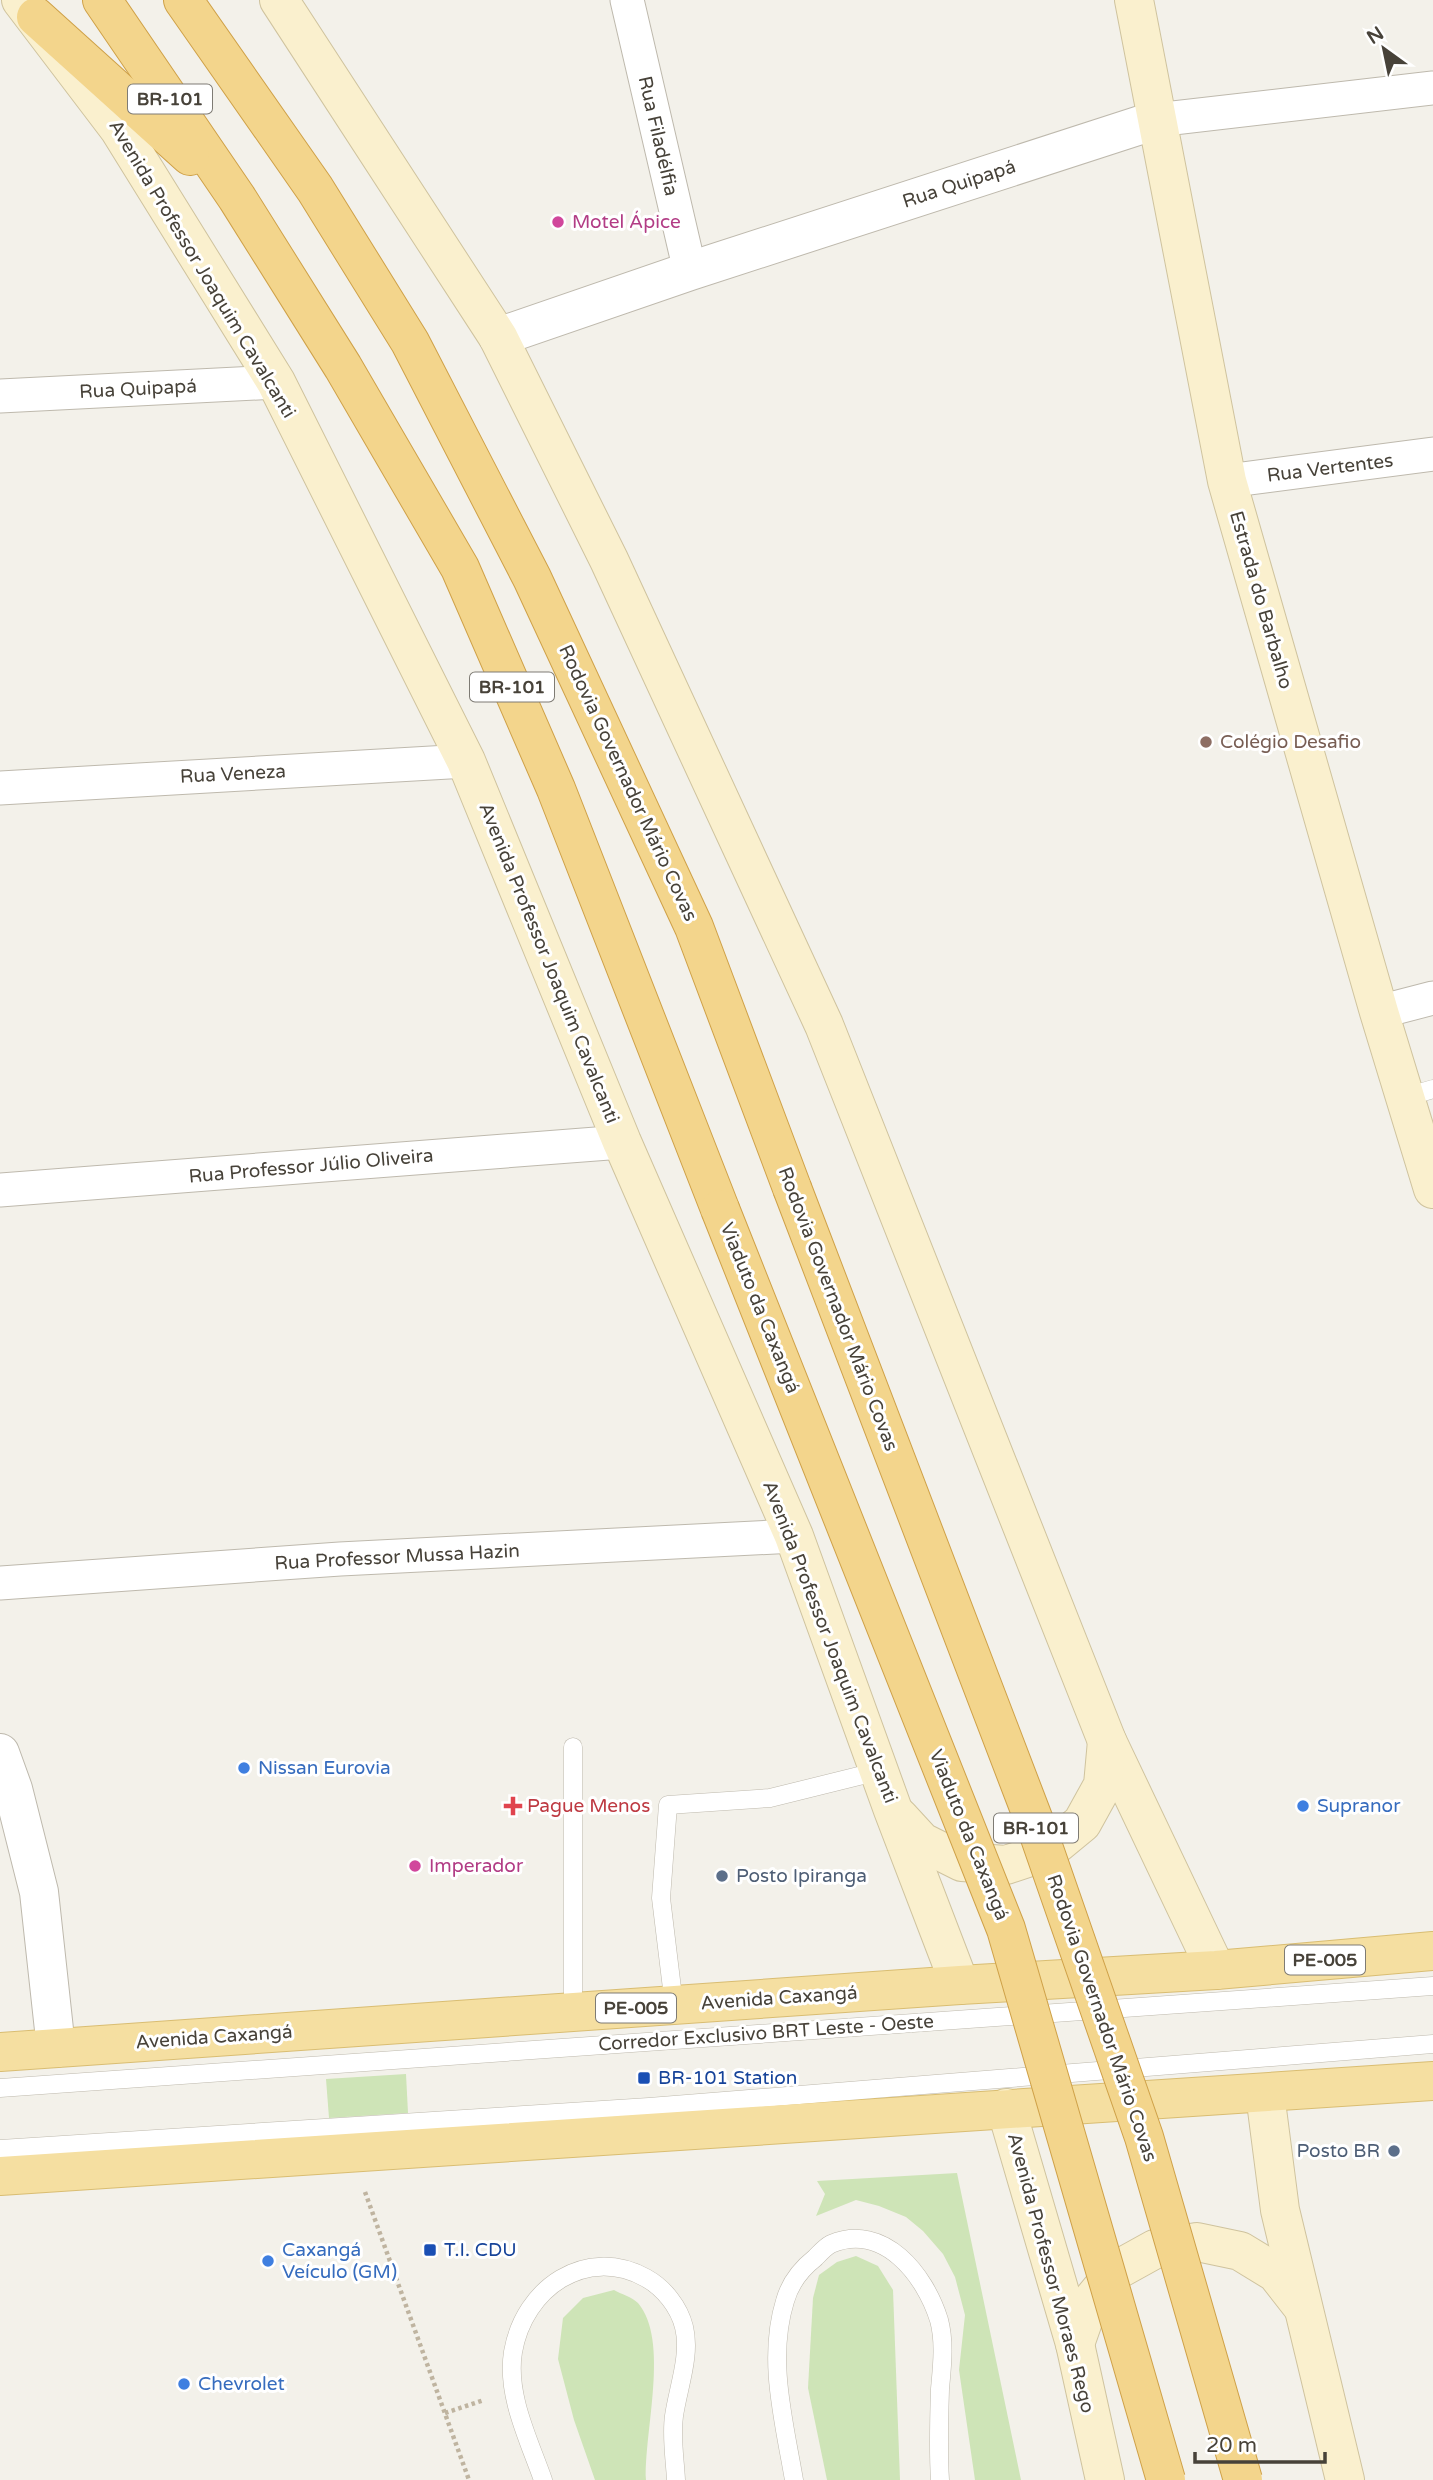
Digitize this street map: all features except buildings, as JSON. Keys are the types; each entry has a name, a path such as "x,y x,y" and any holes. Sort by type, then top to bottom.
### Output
{"highway":[{"name":"BR-101","path":"102,0 237,198"},
{"name":"BR-101","path":"183,0 315,189"},
{"path":"214,0 315,189"},
{"path":"29,8 237,198"},
{"name":"Rodovia Governador Mário Covas","path":"315,189 410,342 532,578 694,927 1036,1826 1144,2137 1243,2480"},
{"name":"Viaduto da Caxangá","path":"237,198 343,367 460,568 556,789 1006,1929 1166,2480"}],"main road":[{"path":"279,0 498,337 609,560 824,1026 1107,1741 1216,1970"},
{"name":"Estrada do Barbalho","path":"1134,0 1227,481 1379,1012 1419,1093 1433,1189"},
{"name":"Avenida Professor Joaquim Cavalcanti","path":"29,8 119,129 276,382 466,761 622,1142 794,1536 893,1810 960,1984"},
{"path":"893,1810 922,1842 962,1862 1006,1865 1048,1851 1082,1823 1103,1785 1107,1741"},
{"name":"Avenida Caxangá","path":"0,2052 960,1984 1216,1970 1433,1951"},
{"path":"0,2176 1433,2081"},
{"path":"1265,2094 1280,2210 1345,2480"},
{"name":"Avenida Professor Moraes Rego","path":"1006,2108 1075,2344 1105,2480"},
{"path":"1075,2344 1089,2304 1117,2270 1155,2249 1197,2242 1240,2251 1249,2256 1276,2273 1302,2307"}],"street":[{"name":"Rua Filadélfia","path":"627,0 690,271"},
{"name":"Rua Quipapá","path":"498,337 690,271 1156,120 1433,88"},
{"name":"Rua Quipapá","path":"0,396 276,382"},
{"name":"Rua Vertentes","path":"1227,481 1433,454"},
{"name":"Rua Veneza","path":"0,788 466,761"},
{"path":"1379,1012 1433,998"},
{"name":"Rua Professor Júlio Oliveira","path":"0,1191 622,1142"},
{"name":"Rua Professor Mussa Hazin","path":"0,1583 340,1559 794,1536"},
{"path":"0,1753 13,1789 39,1892 56,2048"}],"lane":[{"path":"573,1747 573,2012"},
{"path":"674,2005 662,1898 668,1805 770,1798 879,1771"},
{"name":"Corredor Exclusivo BRT Leste - Oeste","path":"0,2088 1433,1986"},
{"path":"0,2149 433,2122 1433,2044"},
{"path":"56,2048 99,2081"},
{"path":"794,2480 778,2387 777,2340 785,2299 799,2270 830,2244 859,2239 885,2245 909,2264 939,2320 943,2346 938,2448 940,2480"},
{"path":"542,2480 512,2389 512,2354 519,2328 529,2308 549,2286 573,2272 604,2265 630,2270 656,2284 674,2303 684,2327 686,2349 673,2420 676,2480"}],"path":[{"path":"365,2192 469,2480"},
{"path":"445,2413 487,2398"}],"green space":[{"path":"406,2074 408,2113 329,2118 326,2079"},
{"path":"957,2173 1021,2480 975,2480 959,2370 965,2315 955,2277 943,2254 923,2231 906,2217 879,2206 856,2200 816,2216 825,2194 817,2181"},
{"path":"856,2256 878,2266 893,2290 900,2480 827,2480 808,2388 813,2298 819,2275 837,2262"},
{"path":"614,2290 638,2303 647,2320 652,2340 653,2387 646,2480 595,2480 574,2420 558,2359 563,2318 583,2298"}],"place":[{"name":"Motel Ápice","path":"558,222"},
{"name":"Colégio Desafio","path":"1206,742"},
{"name":"Nissan Eurovia","path":"244,1768"},
{"name":"Pague Menos","path":"513,1806"},
{"name":"Supranor","path":"1303,1806"},
{"name":"Imperador","path":"415,1866"},
{"name":"Posto Ipiranga","path":"722,1876"},
{"name":"BR-101 Station","path":"644,2078"},
{"name":"Posto BR","path":"1394,2151"},
{"name":"T.I. CDU","path":"430,2250"},
{"name":"Caxangá Veículo (GM)","path":"268,2261"},
{"name":"Chevrolet","path":"184,2384"}]}
